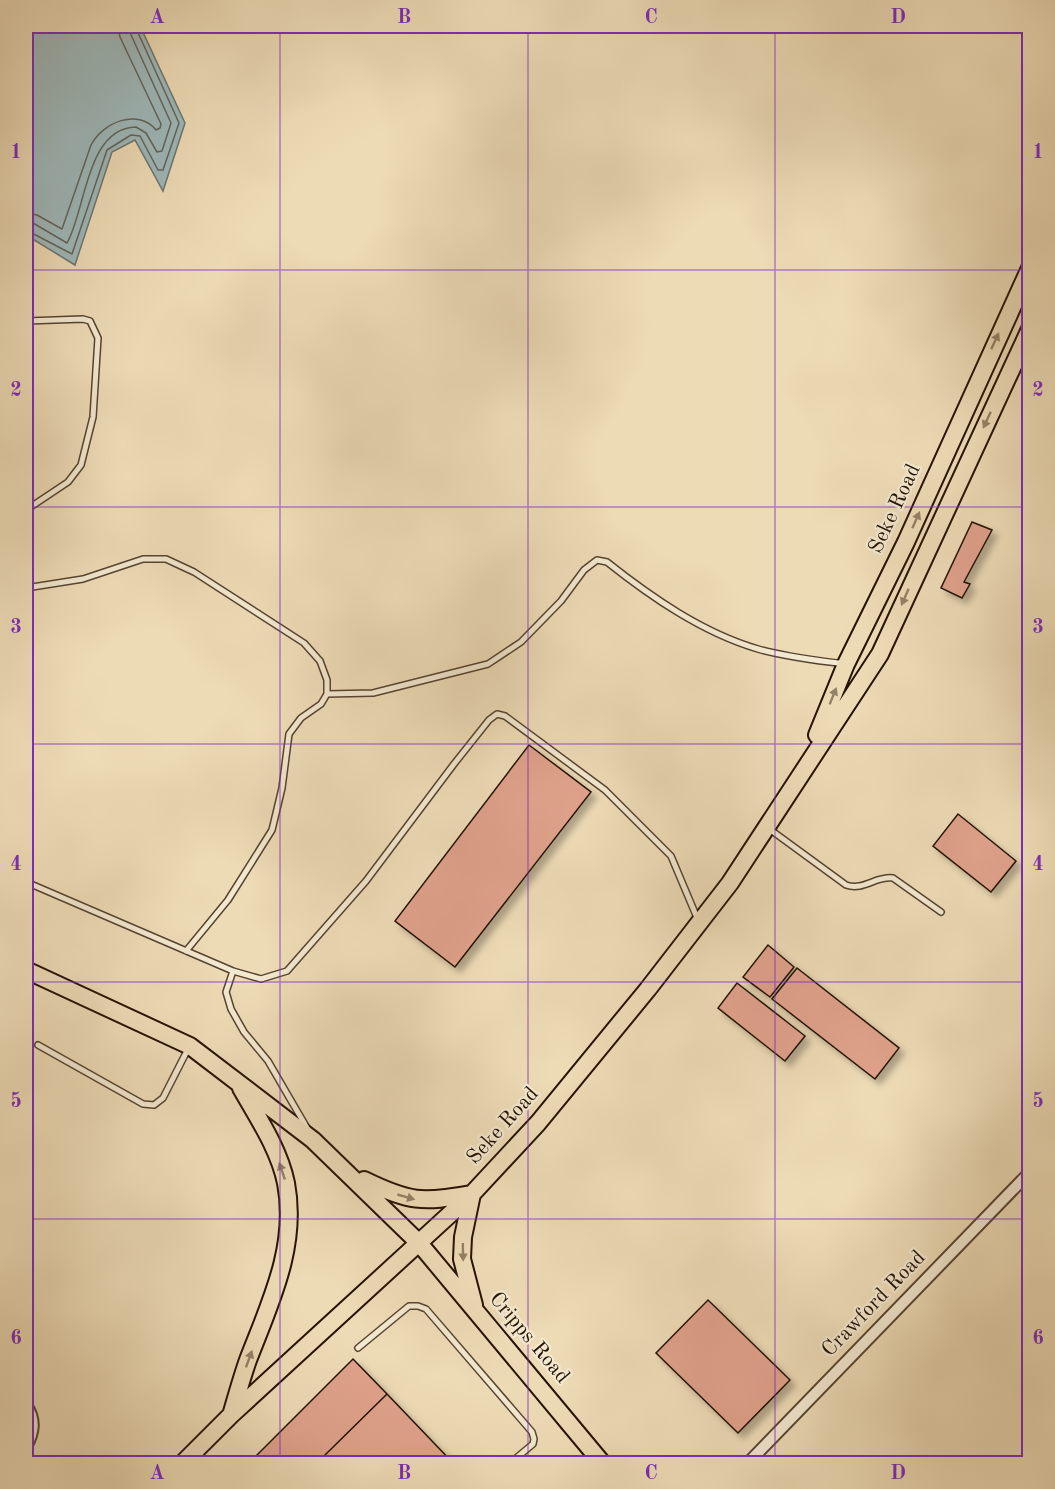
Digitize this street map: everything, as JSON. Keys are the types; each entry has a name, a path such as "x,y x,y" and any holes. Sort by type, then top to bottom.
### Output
{"main road":[{"name":"Seke Road","path":"804,770 846,664 906,542 1029,268"},
{"name":"Seke Road","path":"182,1464 231,1415 472,1194 538,1123 730,883 880,654 1029,329"},
{"path":"26,970 190,1046 313,1140 352,1174 385,1191 430,1202 472,1194 463,1237 462,1259 475,1309"},
{"path":"231,1415 248,1361 276,1292 286,1251 289,1216 286,1183 274,1147 237,1080"},
{"name":"Cripps Road","path":"352,1174 419,1242 600,1462"}],"street":[{"name":"Crawford Road","path":"747,1464 1029,1172"},
{"path":"26,1405 33,1419 33,1432 26,1447"}],"lane":[{"path":"26,321 82,319 90,321 98,338 93,417 81,465 68,482 26,510"},
{"path":"26,588 83,579 143,559 166,559 194,572 304,643 320,661 327,680 327,694 321,704 301,718 290,734 282,788 272,830 228,900 186,951"},
{"path":"327,694 373,693 488,664 521,642 561,601 584,570 597,560 607,562 655,599 727,637 757,649 846,664"},
{"path":"26,882 233,971 261,979 287,971 366,881 454,764 489,720 497,714 505,716 605,790 671,856 699,923"},
{"path":"766,827 846,885 861,887 884,878 893,878 941,912"},
{"path":"233,971 226,993 231,1009 244,1032 268,1061 313,1140"},
{"path":"38,1045 143,1104 154,1105 162,1098 190,1046"},
{"path":"358,1348 409,1306 426,1309 532,1432 533,1444 509,1464"}],"water":[{"path":"26,26 141,28 185,123 163,191 135,140 112,152 75,265 26,235"}],"building":[{"path":"972,522 992,530 964,582 970,584 962,598 941,588"},
{"path":"529,745 591,792 455,967 395,921"},
{"path":"958,814 1016,861 991,892 933,846"},
{"path":"768,945 794,967 770,997 743,977"},
{"path":"797,968 899,1048 875,1079 772,999"},
{"path":"737,983 805,1036 785,1061 718,1008"},
{"path":"708,1300 790,1380 738,1433 656,1353"},
{"path":"353,1359 387,1394 316,1464 248,1464"},
{"path":"387,1394 454,1464 334,1464 325,1455"},
{"path":"325,1455 334,1464 316,1464"}]}
